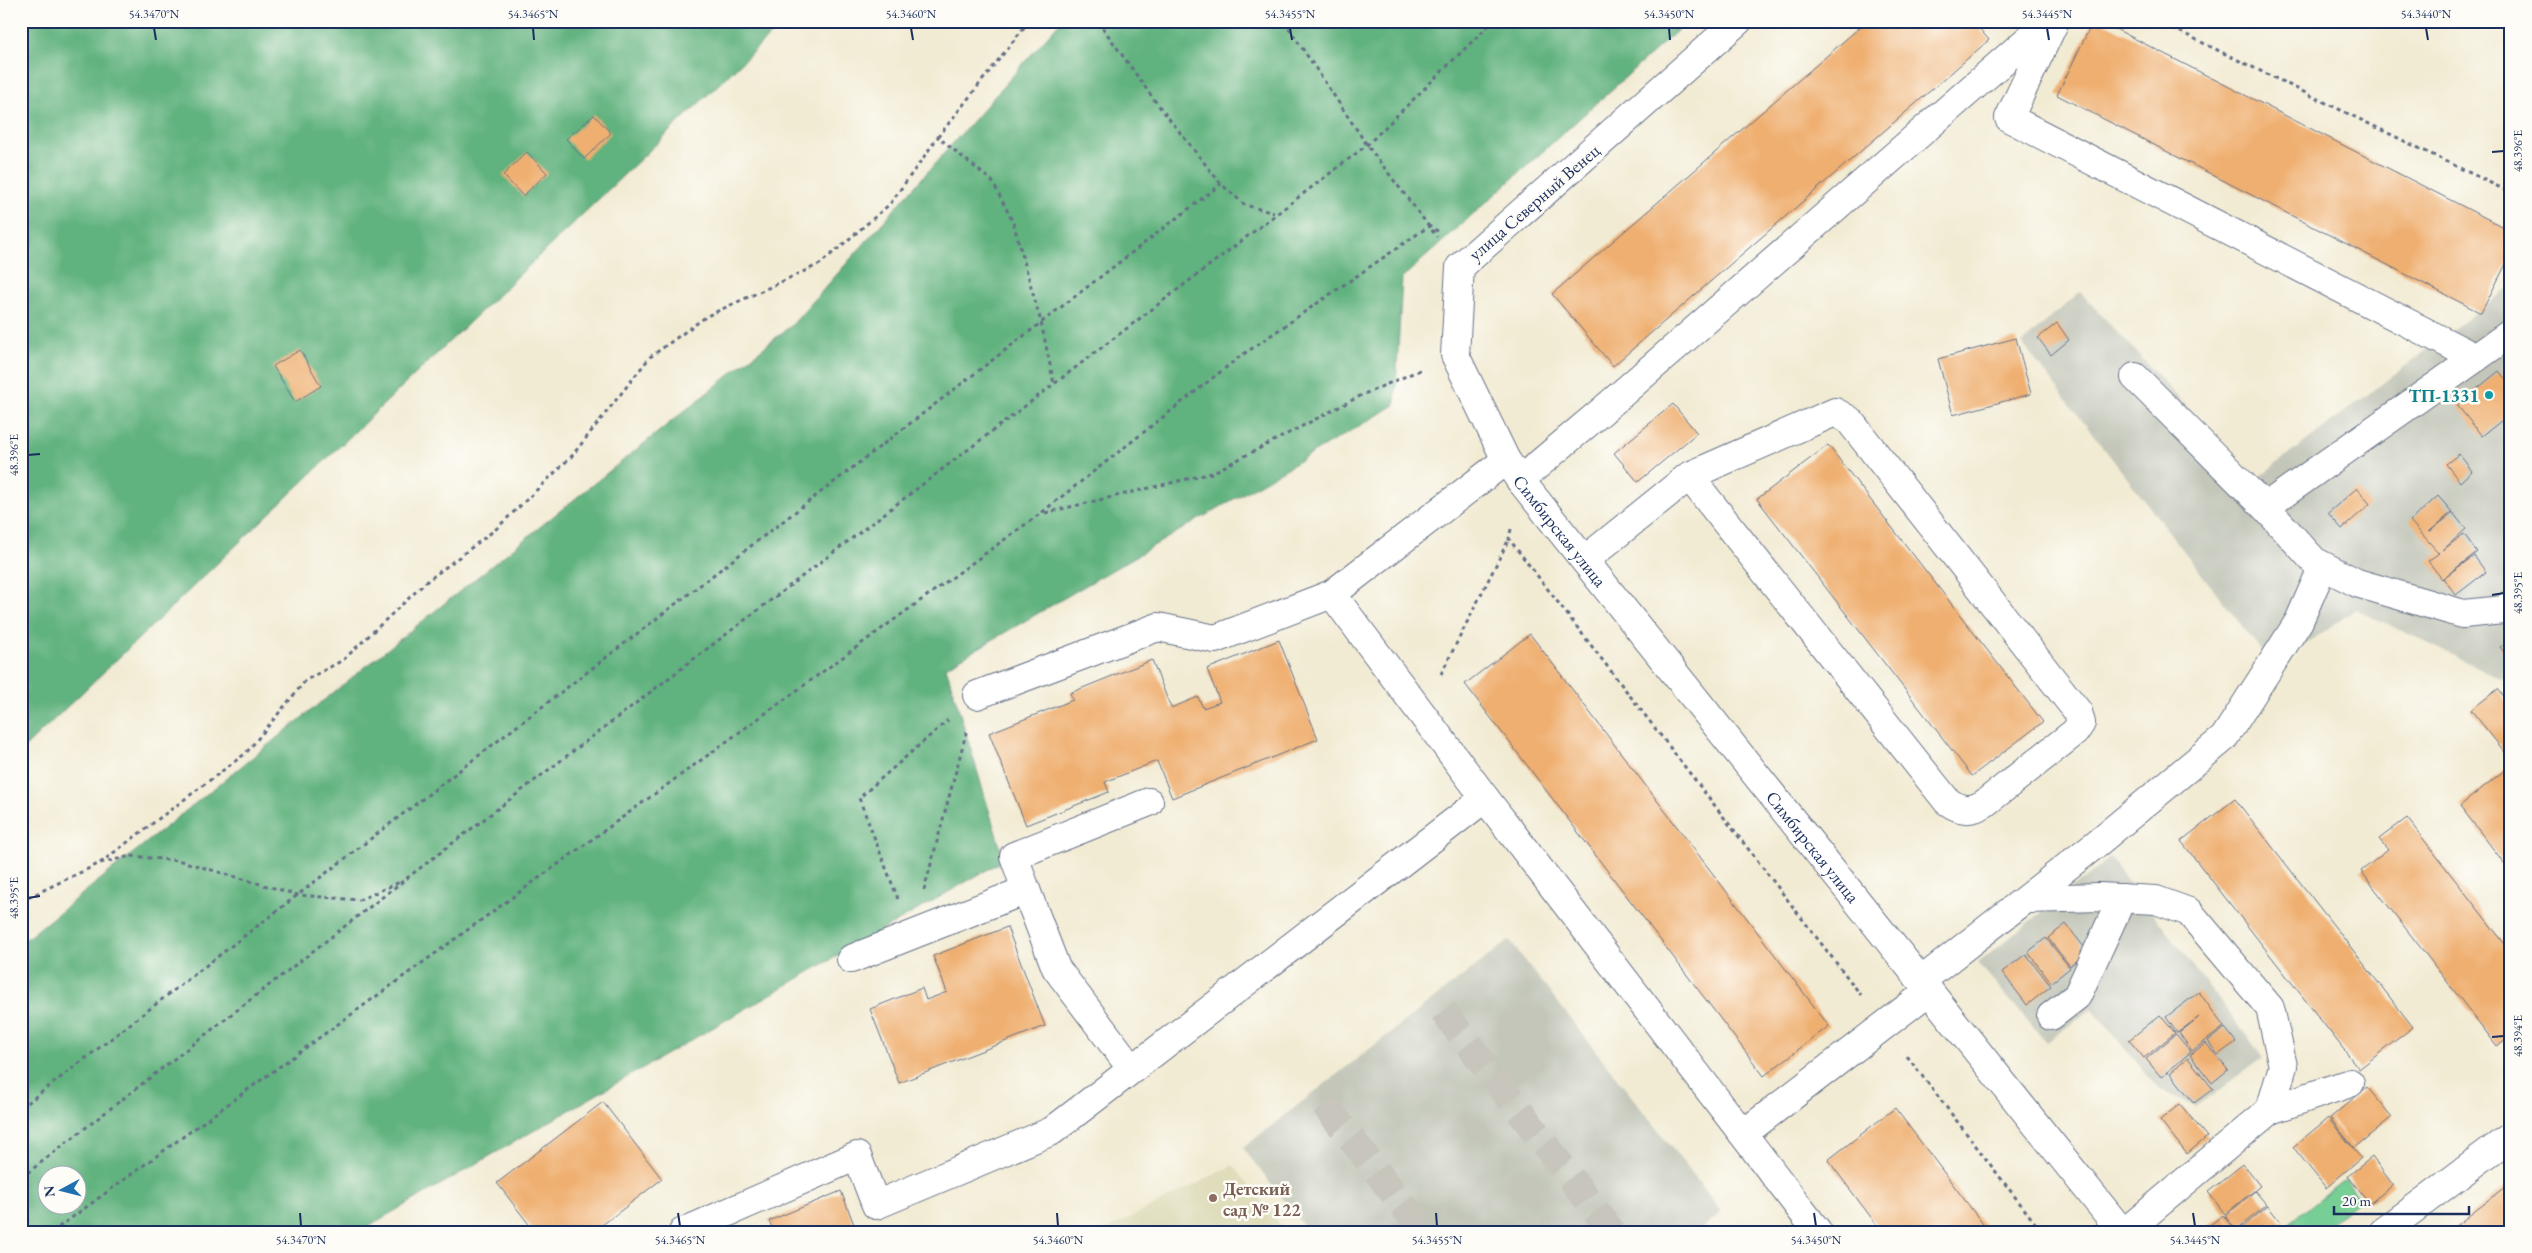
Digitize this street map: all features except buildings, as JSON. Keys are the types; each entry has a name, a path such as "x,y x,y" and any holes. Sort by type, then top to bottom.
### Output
{"street":[{"name":"улица Северный Венец","path":"1513,470 1455,355 1460,267 1738,21"},
{"path":"977,695 1158,627 1215,639 1332,594 1610,404 2049,21"},
{"path":"2055,21 2009,118 2476,358"},
{"path":"2266,507 2511,333"},
{"path":"2135,377 2266,507 2314,561 2357,583 2463,614 2504,610 2511,604"},
{"path":"1586,559 1689,476 1822,416 1835,412 1849,420 2078,712 2081,723 2075,732 1985,803 1975,809 1956,808 1947,801 1689,476"},
{"name":"Симбирская улица","path":"1513,470 2123,1232"},
{"path":"1743,1134 1884,1025 1925,986 2028,899 2224,738 2299,621 2323,566"},
{"path":"1332,594 1818,1232"},
{"path":"683,1232 857,1156 876,1205 1052,1131 1486,798"},
{"path":"1132,1069 1056,968 1014,856 1149,802"},
{"path":"851,959 1026,890"},
{"path":"2028,899 2122,898 2156,900 2189,912 2270,1008 2283,1066 2270,1110"},
{"path":"2052,1016 2077,996 2122,898"},
{"path":"2123,1232 2270,1110 2350,1083"},
{"path":"2383,1232 2511,1136"}],"path":[{"path":"100,864 246,753 306,680 343,660 426,582 496,529 571,457 650,357 707,316 820,264 890,204 938,137 1029,21"},
{"path":"1098,21 1155,101 1221,184 1245,205 1275,213"},
{"path":"1284,21 1367,145 1460,267"},
{"path":"21,1178 407,878 1275,213 1367,145 1493,21"},
{"path":"2158,21 2511,193"},
{"path":"938,137 992,181 1013,222 1041,322 1054,384"},
{"path":"21,1108 1221,184"},
{"path":"1429,226 1438,230"},
{"path":"52,1232 1042,513 1238,358 1429,226"},
{"path":"1042,513 1212,473 1364,394 1455,355"},
{"path":"1421,713 1509,539 1513,470"},
{"path":"1509,539 2042,1232"},
{"path":"912,936 977,695"},
{"path":"912,936 859,798 977,695"},
{"path":"21,901 100,864 131,856 180,861 298,895 359,900 407,878"},
{"path":"21,1195 30,1232"}],"shaded area":[{"path":"2511,286 2511,683 2356,609 2274,667 2022,343 2080,292 2255,480"},
{"path":"2110,858 2263,1057 2196,1107 2158,1088 2092,1009 2046,1042 1978,963"},
{"path":"1509,940 1722,1212 1697,1232 1308,1232 1243,1148"},
{"name":"Детский сад № 122","path":"1233,1165 1286,1232 1102,1232"}],"green space":[{"path":"21,21 785,21 21,751"},
{"path":"1061,21 1688,21 1402,278 1395,405 946,667 1004,860 358,1232 21,1232 21,943 793,324"},
{"path":"2345,1179 2361,1199 2320,1232 2278,1232"}],"tunnel":[{"path":"1443,1011 1612,1232"},
{"path":"1325,1105 1424,1232"}],"place":[{"name":"ТП-1331","path":"2489,395"},
{"name":"Детский сад № 122","path":"1213,1198"}]}
